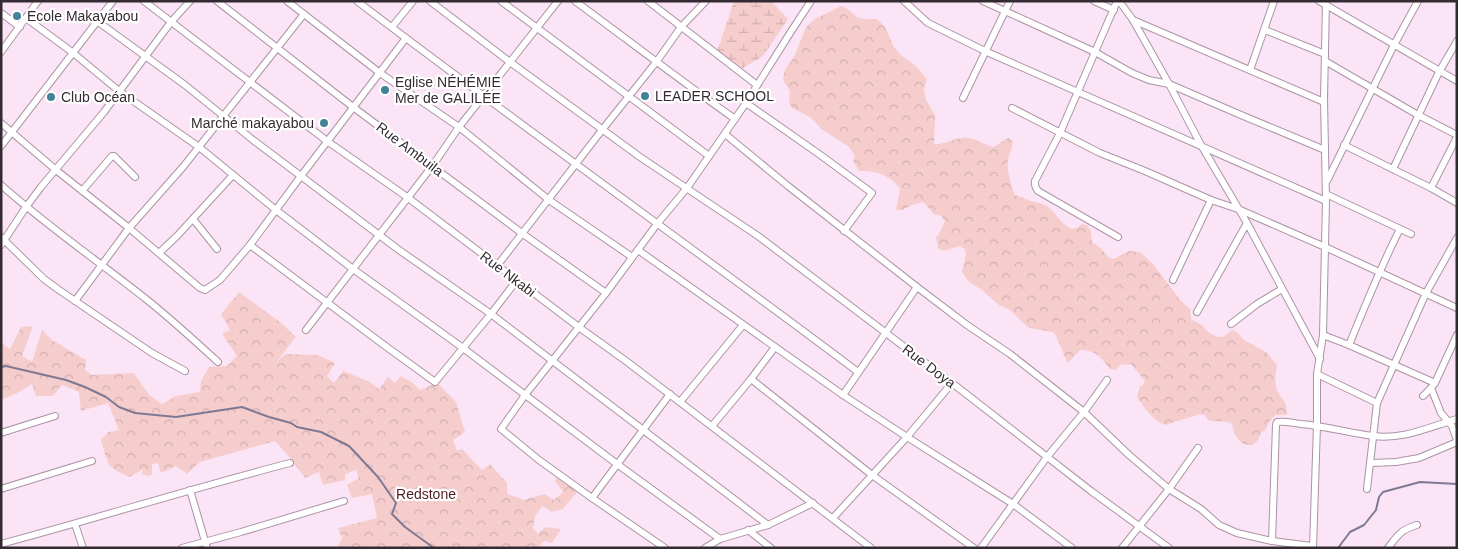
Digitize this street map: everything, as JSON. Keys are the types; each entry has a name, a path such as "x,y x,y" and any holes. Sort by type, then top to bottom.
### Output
{"street":[{"path":"1,52 38,1"},
{"path":"1,146 113,1"},
{"name":"Rue Nkabi","path":"144,1 327,141 407,198 670,394 871,548"},
{"path":"185,371 152,353 44,279 3,241 26,207 104,112 145,56 190,1"},
{"name":"Rue Ambuila","path":"218,1 523,234 606,293"},
{"path":"287,1 380,72 459,128 549,200 632,257"},
{"path":"357,1 483,97 737,281 858,372"},
{"path":"392,27 413,1"},
{"name":"Rue Doya","path":"430,1 602,130 758,236 1168,548"},
{"path":"501,1 629,97 670,125 709,156"},
{"path":"306,330 558,1"},
{"path":"575,1 657,61 690,88 735,119"},
{"path":"648,1 757,85"},
{"path":"497,266 681,28 706,1"},
{"path":"665,548 592,498 501,430 501,428 525,395 580,328 657,224 687,188 746,103 811,1"},
{"path":"904,1 928,23 987,52 1411,234"},
{"path":"983,1 1095,52 1150,80 1169,84 1325,150"},
{"path":"963,98 987,52 1010,1"},
{"path":"1094,1 1114,10"},
{"path":"1118,237 1038,192 1035,187 1035,181 1060,133 1118,1 1133,20 1201,145 1247,223 1320,360"},
{"path":"1250,70 1274,1"},
{"path":"1326,183 1394,45 1418,1"},
{"path":"1323,2 1457,81"},
{"path":"725,134 844,231 967,325 1010,354 1084,412 1129,455 1169,489 1201,509 1219,525 1233,532 1272,541 1312,547 1317,429 1317,374 1323,335 1325,247 1325,54 1323,2"},
{"path":"1,13 20,27"},
{"path":"75,301 129,228 171,182 304,14"},
{"path":"26,18 72,52 119,91 199,147 276,210 353,269 463,348 720,539"},
{"path":"1133,20 1324,102"},
{"path":"97,21 185,85 300,176 413,260 491,314 768,525"},
{"path":"1264,30 1325,54"},
{"path":"1,123 200,288 205,290 220,280 250,246 300,176 406,38"},
{"path":"1393,169 1418,115 1457,41"},
{"path":"1325,61 1457,136 1431,188"},
{"path":"746,103 872,193 844,231"},
{"path":"1012,108 1100,153 1211,200 1238,209 1457,308"},
{"path":"1344,145 1457,203"},
{"path":"82,191 112,156 134,177"},
{"path":"159,253 194,219 233,175"},
{"path":"1,185 26,207 180,327 218,362"},
{"path":"1173,280 1211,200"},
{"path":"194,219 217,249"},
{"path":"1197,312 1247,223"},
{"path":"1349,345 1389,249 1400,229"},
{"path":"1367,489 1378,403 1426,293 1457,238"},
{"path":"250,246 434,381 436,381 517,280"},
{"path":"638,250 843,395 1013,504 1072,548"},
{"path":"843,395 917,287"},
{"path":"1230,324 1257,304 1282,289"},
{"path":"680,402 743,324"},
{"path":"1323,335 1394,365 1433,386 1442,413 1452,426 1457,441 1419,458 1402,462 1371,463"},
{"path":"1423,396 1433,386 1457,335"},
{"path":"712,426 775,347"},
{"path":"1317,374 1378,403"},
{"path":"751,379 872,475 974,548"},
{"path":"981,548 1047,457 1084,412 1107,380"},
{"path":"832,518 907,437 952,383"},
{"path":"592,498 670,394"},
{"path":"1,433 55,416"},
{"path":"1272,541 1277,422 1317,429 1397,437 1457,420"},
{"path":"1122,548 1169,489 1198,448"},
{"path":"1,489 92,461"},
{"path":"1,544 290,463"},
{"path":"190,490 206,544"},
{"path":"182,548 206,544 344,501"},
{"path":"705,548 720,539 768,525 813,503"},
{"path":"76,524 83,548"},
{"path":"1388,548 1405,528 1417,525"},
{"path":"748,530 771,548"}],"green space":[{"path":"734,1 774,1 773,3 788,19 763,56 743,68 717,52"},
{"path":"841,6 860,18 877,19 885,27 894,47 902,56 916,66 927,79 924,90 926,100 935,115 934,144 966,138 993,147 1008,138 1013,141 1008,166 1015,195 1045,205 1067,226 1077,228 1082,224 1088,226 1092,242 1101,248 1108,257 1113,259 1129,251 1140,252 1153,264 1181,301 1190,309 1191,319 1217,337 1223,337 1232,330 1237,332 1244,340 1266,352 1277,365 1276,387 1285,403 1287,415 1275,415 1253,445 1245,444 1238,439 1232,424 1208,420 1205,415 1200,414 1165,425 1153,417 1137,397 1140,386 1145,381 1131,364 1120,365 1116,370 1110,369 1098,355 1080,350 1068,363 1053,332 1029,328 1010,310 999,305 968,281 962,272 966,254 965,249 960,246 943,251 938,248 936,237 945,221 941,216 934,214 923,202 902,210 896,210 900,189 896,184 882,174 871,171 859,171 853,161 855,156 849,147 823,130 810,117 792,108 789,102 790,91 783,77 785,70 795,55 806,27 815,19"},
{"name":"Redstone","path":"239,292 280,322 296,337 277,361 286,354 318,355 335,363 327,376 334,383 343,371 370,382 379,389 388,377 395,383 401,376 420,390 437,383 456,402 465,432 453,440 457,451 462,449 482,470 490,464 507,483 507,493 523,500 545,494 554,500 563,492 555,481 559,474 575,486 577,492 563,509 552,512 542,506 535,517 533,528 538,534 545,527 561,529 552,543 544,541 540,545 542,548 337,548 342,538 338,528 377,518 372,494 352,498 347,485 359,478 356,470 345,474 345,480 323,485 319,472 305,478 275,441 200,462 187,474 176,466 161,473 158,463 152,464 152,475 142,474 143,469 130,477 116,471 109,464 105,455 101,440 108,432 119,430 108,403 81,411 79,392 62,385 53,396 36,396 32,384 1,400 1,343 10,349 21,327 33,326 22,356 32,362 42,330 52,340 86,360 85,370 92,375 134,373 149,395 162,404 176,396 200,392 201,381 209,367 227,366 237,356 222,334 230,330 221,314"}],"waterway":[{"path":"1,367 6,366 66,380 106,397 119,407 135,413 176,417 242,407 291,423 297,427 321,432 349,446 378,477 396,503 392,514 405,527 434,548"},
{"path":"1338,548 1350,532 1364,525 1376,510 1379,497 1383,492 1420,482 1457,484"}],"place":[{"name":"Ecole Makayabou","path":"17,16"},
{"name":"Eglise NÉHÉMIE Mer de GALILÉE","path":"385,90"},
{"name":"LEADER SCHOOL","path":"645,96"},
{"name":"Club Océan","path":"51,97"},
{"name":"Marché makayabou","path":"324,123"}]}
